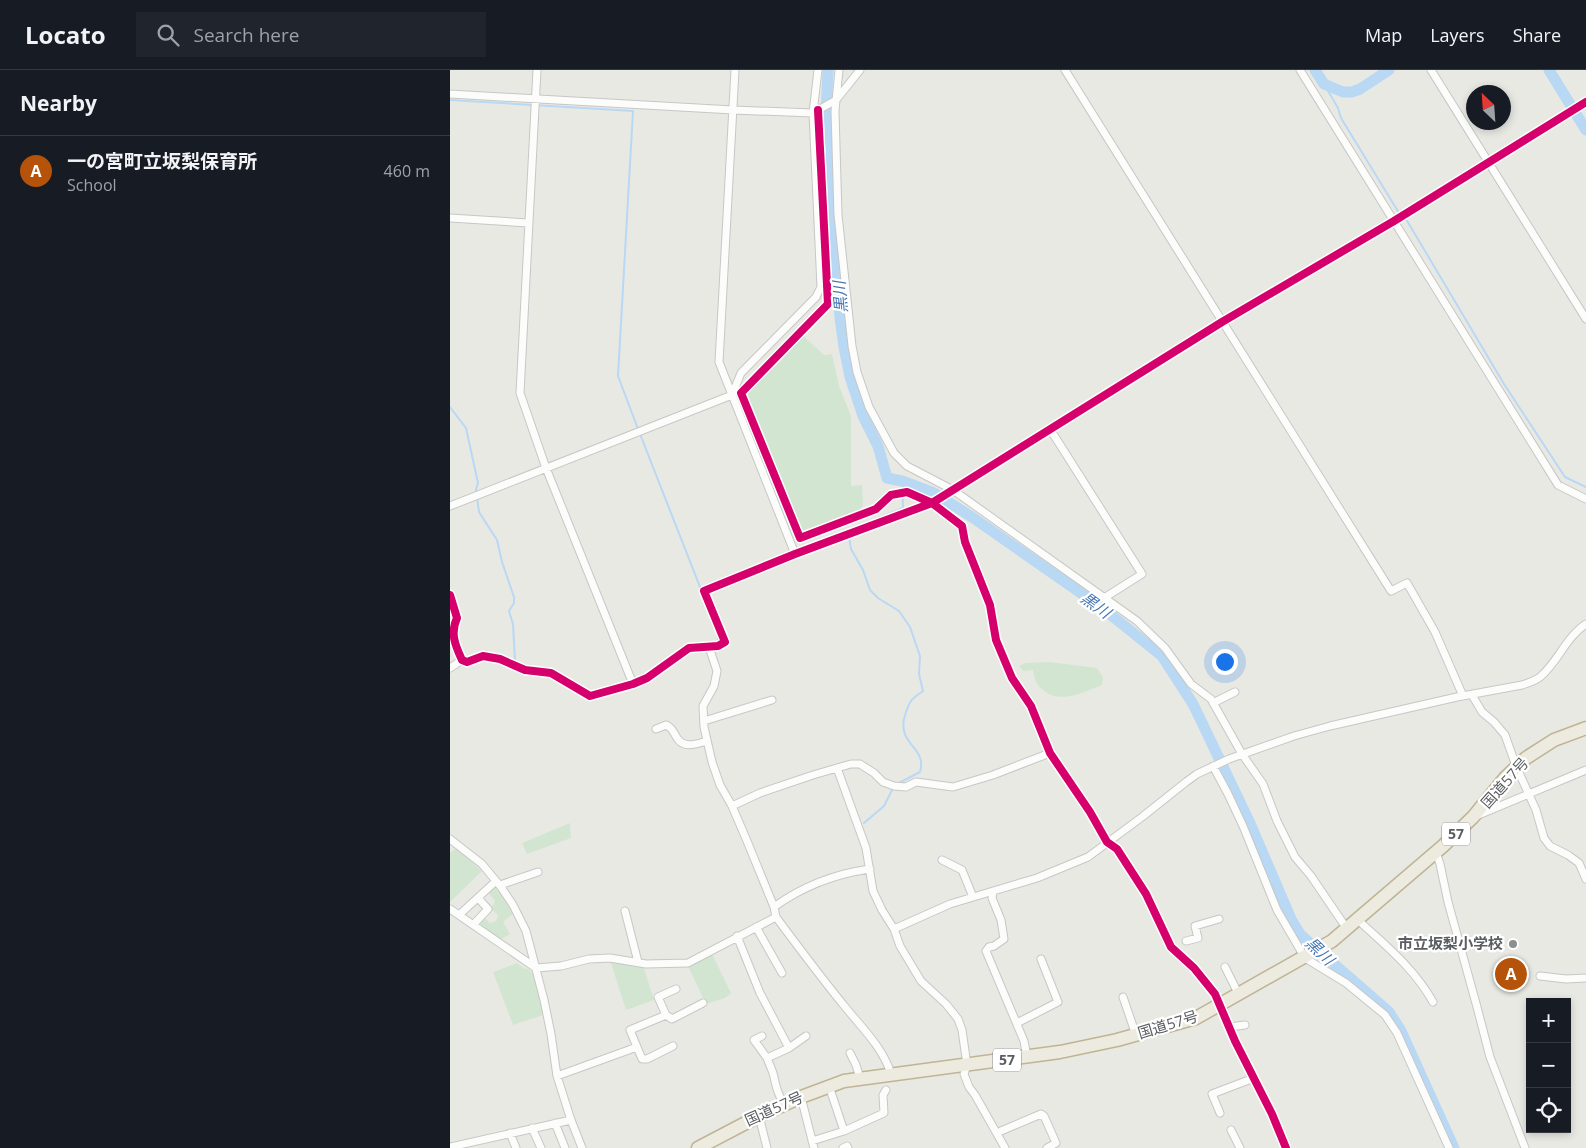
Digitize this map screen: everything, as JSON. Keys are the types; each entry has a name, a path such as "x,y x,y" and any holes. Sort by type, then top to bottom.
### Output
{"highway":[{"name":"国道57号","path":"698,1148 784,1104 829,1086 860,1078 1027,1057 1091,1046 1187,1022 1239,995 1326,945 1354,924 1436,852 1473,817 1516,766 1544,745 1586,728"}],"street":[{"path":"537,70 520,393 546,468 633,684"},
{"path":"735,70 719,362 795,554"},
{"path":"450,506 732,395 741,373 816,298 821,287 816,112 818,70"},
{"path":"838,70 836,100 838,215 849,318 857,372 869,407 894,452 907,466 953,490 1104,598 1144,628 1165,648 1191,684 1211,698 1242,754 1263,784 1277,821 1295,857 1311,876 1343,923 1354,924 1410,968 1423,984 1433,1002"},
{"path":"450,94 733,110 816,112 836,100 860,70"},
{"path":"1065,70 1391,591 1407,583 1440,642 1463,696"},
{"path":"1300,70 1558,485 1586,499"},
{"path":"1431,70 1586,319"},
{"path":"462,660 467,662 483,656 500,659 525,670 551,673 590,696 633,684 647,678 689,648 718,646 725,642 704,591 795,554 932,503 1222,322 1394,221 1586,102"},
{"path":"816,112 828,304 741,393 800,538 876,509 891,495 907,492 932,503 962,526 965,542 990,605 996,640 1012,678 1030,706 1050,753 1090,812 1107,842 1117,849 1146,894 1171,947 1194,968 1215,994 1229,1028 1272,1114 1286,1148"},
{"path":"450,218 528,223"},
{"path":"1050,429 1142,574 1104,598"},
{"path":"450,595 457,618 451,627 462,660"},
{"path":"894,929 950,904 1064,868 1088,857 1186,782 1212,766 1229,759 1302,734 1463,696 1522,685 1539,678 1575,632 1586,624"},
{"path":"709,647 717,670 714,686 703,706 707,741 720,785 732,806 774,907 776,917 845,1008 874,1042 885,1058 891,1074"},
{"path":"450,668 462,660"},
{"path":"1213,703 1231,692"},
{"path":"1472,695 1482,712 1505,735 1516,766 1536,810 1544,838 1550,846 1568,855 1579,864 1586,879"},
{"path":"704,721 772,700"},
{"path":"656,729 666,725 672,728 677,739 683,744 689,745 707,741"},
{"path":"732,806 760,793 851,764 860,764 874,773 883,782 894,786 906,787 916,782 953,786 993,775 1050,753"},
{"path":"1212,766 1239,818 1277,910 1308,956 1346,983 1385,1015 1397,1033 1449,1148"},
{"path":"837,768 864,841 873,891 894,929 900,946 921,980 946,1004 958,1019 962,1030 967,1064 964,1074 969,1087 1001,1131 1010,1148"},
{"path":"1473,817 1586,770"},
{"path":"450,839 482,864 498,883 513,905 526,931 552,1034 557,1076 582,1148"},
{"path":"1436,852 1490,1058 1524,1148"},
{"path":"942,860 962,870 973,897"},
{"path":"774,907 792,894 834,876 870,869"},
{"path":"459,915 498,883 538,872"},
{"path":"992,892 994,906 1001,920 1004,939 989,947 986,951 1024,1041 1027,1057"},
{"path":"473,925 488,909 478,898"},
{"path":"450,909 536,968 561,966 589,959 610,958 674,964 688,962 776,917"},
{"path":"625,911 638,962"},
{"path":"1186,941 1198,938 1195,926 1219,920"},
{"path":"756,927 782,973"},
{"path":"737,936 760,993 789,1048"},
{"path":"1017,1024 1058,1002 1041,959"},
{"path":"1225,967 1239,995"},
{"path":"1540,976 1566,979 1586,978"},
{"path":"676,989 658,997 666,1014 672,1018 703,1004"},
{"path":"1123,997 1136,1035"},
{"path":"666,1014 630,1030 642,1058 647,1059 673,1046"},
{"path":"1229,1028 1244,1025"},
{"path":"762,1036 754,1040 767,1058 774,1077 775,1086 784,1104"},
{"path":"767,1058 789,1048 806,1036"},
{"path":"557,1076 637,1047"},
{"path":"850,1053 860,1078"},
{"path":"1220,1113 1212,1094 1254,1078"},
{"path":"829,1086 844,1131"},
{"path":"801,1097 813,1144 884,1113 884,1095 886,1090"},
{"path":"975,1095 1005,1148"},
{"path":"1001,1131 1041,1114 1044,1116 1058,1145 1046,1148"},
{"path":"759,1116 767,1148"},
{"path":"450,1147 571,1120"},
{"path":"555,1123 565,1148"},
{"path":"532,1128 541,1148"},
{"path":"1231,1130 1240,1148"},
{"path":"510,1133 516,1148"},
{"path":"843,1148 848,1146 848,1148"}],"green space":[{"path":"802,335 824,355 832,354 839,386 851,416 851,486 862,485 863,505 860,511 800,534 743,393"},
{"path":"1049,662 1097,668 1103,677 1102,685 1078,694 1061,697 1045,692 1035,680 1033,670 1023,671 1019,666 1025,663"},
{"path":"570,823 571,838 527,854 522,843"},
{"path":"456,848 482,871 450,902 450,853"},
{"path":"495,885 513,914 503,922 510,934 500,940 476,925 483,916 490,923 496,921 498,915 491,909 495,901 488,892"},
{"path":"712,954 731,993 725,998 706,1004 687,964"},
{"path":"610,960 643,965 654,1000 626,1010"},
{"path":"517,963 525,969 527,968 535,976 543,1015 513,1025 493,972"}],"waterway":[{"name":"黒川","path":"828,70 826,115 830,127 832,199 840,318 844,347 850,377 863,416 878,446 887,478 902,481 934,493 972,517 1101,607 1162,656 1193,704 1249,821 1291,919 1300,934 1389,1012 1401,1031 1454,1148"},
{"path":"1315,70 1324,84 1343,92 1352,92 1360,89 1389,70"},
{"path":"1549,70 1586,130"},
{"path":"1324,84 1338,108 1341,118 1399,213 1406,219 1504,384 1565,477 1586,487"},
{"path":"450,100 633,111 618,376 638,429"},
{"path":"450,407 466,428 478,483 476,489 479,512 497,540 514,597 514,603 509,611 513,624 515,661"},
{"path":"640,434 702,592"},
{"path":"849,532 849,530 903,508 902,481"},
{"path":"849,537 851,549 863,570 870,590 878,598 899,611 910,627 920,656 919,674 923,691 911,701 904,719 905,735 920,757 920,772 897,784"},
{"path":"710,616 718,636 718,642"},
{"path":"864,823 884,806 893,788"}],"cycle path":[{"path":"450,595 457,618 454,639 462,660 467,662 483,656 500,659 525,670 551,673 590,696 633,684 647,678 689,648 718,646 725,642 704,591 795,554 932,503 1222,322 1394,221 1586,102"},
{"path":"818,110 828,304 741,393 800,538 876,509 891,495 907,492 932,503 962,526 965,542 990,605 996,640 1012,678 1031,706 1050,753 1090,812 1107,842 1117,849 1146,894 1171,947 1194,968 1215,994 1235,1041 1272,1114 1286,1148"}],"place":[{"name":"市立坂梨小学校","path":"1513,944"},
{"name":"一の宮町立坂梨保育所","path":"1511,974"}]}
